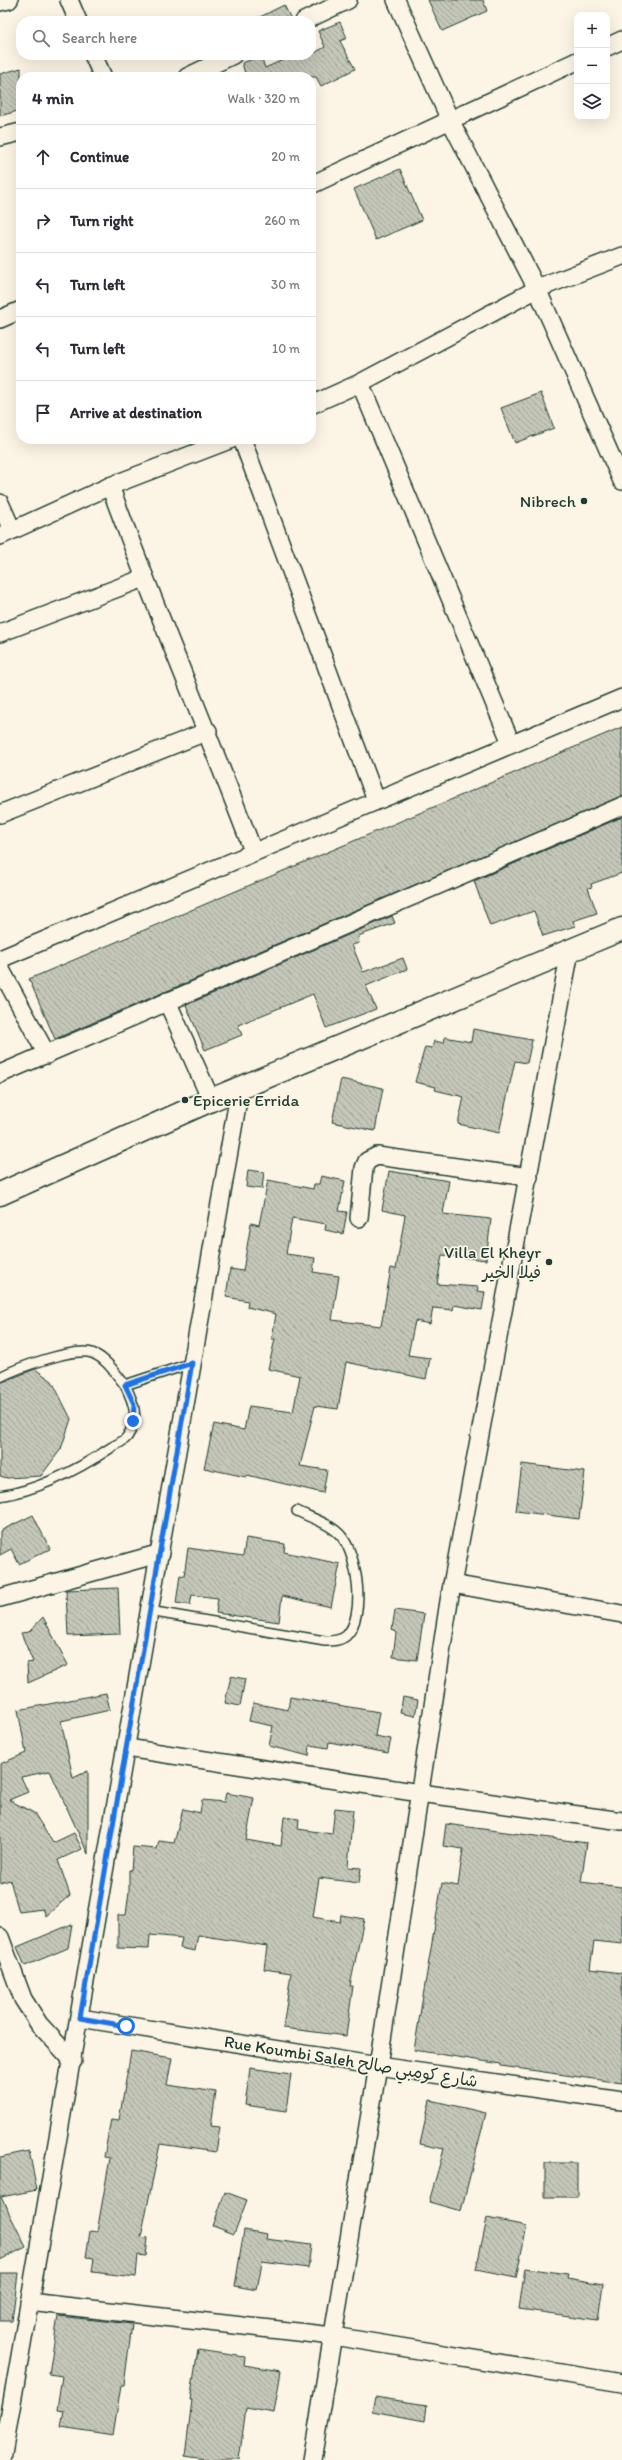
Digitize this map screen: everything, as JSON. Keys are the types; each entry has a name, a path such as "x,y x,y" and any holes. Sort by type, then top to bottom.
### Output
{"street":[{"path":"0,2 9,0"},
{"path":"69,0 76,16"},
{"path":"314,16 348,0"},
{"path":"396,0 450,120 537,288 622,481"},
{"path":"610,46 622,40"},
{"path":"95,60 101,72"},
{"path":"197,72 223,60"},
{"path":"316,184 574,62"},
{"path":"0,137 16,133"},
{"path":"316,403 360,383 537,288 622,256"},
{"path":"0,319 16,312"},
{"path":"360,383 511,743"},
{"path":"0,503 6,533 110,486 219,444"},
{"path":"244,444 376,800"},
{"path":"110,486 144,578 208,731 253,851"},
{"path":"0,633 144,578"},
{"path":"0,959 253,851 622,698"},
{"path":"0,814 208,731"},
{"path":"0,1074 622,806"},
{"path":"0,1194 211,1100 622,929"},
{"path":"312,2460 378,2066 452,1584 570,951"},
{"path":"0,968 46,1055"},
{"path":"167,1001 211,1100"},
{"path":"2,2460 73,2061 149,1611 240,1088"},
{"path":"359,1218 364,1168 367,1161 377,1156 529,1177"},
{"path":"0,1598 160,1553"},
{"path":"452,1584 622,1614"},
{"path":"127,1748 420,1793 622,1821"},
{"path":"0,1937 23,1999 39,2024 73,2061"},
{"name":"Rue Koumbi Saleh شارع كومبي صالح","path":"80,2018 378,2066 622,2101"},
{"path":"29,2302 333,2336 622,2383"}],"lane":[{"path":"0,1377 22,1367 80,1352 92,1354 110,1367 125,1385 134,1404 133,1421 127,1438 96,1458 56,1478 14,1494 0,1496"},
{"path":"125,1385 192,1363"},
{"path":"149,1611 325,1641 335,1641 344,1637 350,1630 355,1616 356,1580 354,1562 341,1536 333,1529 297,1511"}],"building":[{"path":"428,0 483,0 487,11 442,31"},
{"path":"284,5 290,16 262,16"},
{"path":"340,22 347,38 340,41 355,69 321,86 316,77 316,72 245,72 242,63 250,60 262,60 265,68 283,60 316,60 316,52 325,47 318,31"},
{"path":"21,68 21,72 16,72 16,111 0,116 0,74"},
{"path":"400,169 422,220 376,240 354,189"},
{"path":"541,393 554,428 515,443 501,408"},
{"path":"622,727 622,796 55,1039 29,979"},
{"path":"622,817 622,873 591,884 592,887 588,888 597,913 573,921 575,926 543,936 534,911 490,926 474,881"},
{"path":"392,916 395,923 358,936 359,943 352,945 363,972 403,958 407,969 366,986 376,1009 326,1028 313,994 238,1025 242,1035 205,1050 186,1005"},
{"path":"473,1029 532,1040 527,1063 515,1061 499,1133 458,1124 464,1097 435,1090 436,1087 415,1082 425,1047 432,1048 434,1041 444,1043 445,1037 471,1042"},
{"path":"341,1079 383,1088 375,1131 332,1122"},
{"path":"248,1170 264,1172 262,1189 246,1187"},
{"path":"389,1171 449,1181 443,1214 491,1219 486,1260 442,1255 437,1284 478,1287 477,1291 485,1292 482,1310 454,1305 453,1310 433,1308 430,1324 415,1321 408,1355 430,1358 426,1379 346,1362 338,1409 315,1406 300,1466 327,1470 323,1493 247,1475 246,1477 204,1468 214,1424 244,1430 249,1406 293,1412 300,1376 268,1369 275,1339 272,1339 276,1314 247,1307 248,1301 226,1297 230,1269 243,1271 251,1223 259,1225 268,1180 313,1189 314,1184 319,1184 321,1176 345,1181 339,1211 347,1212 343,1234 325,1230 326,1224 292,1218 286,1254 315,1258 313,1272 339,1276 332,1320 381,1326 391,1268 396,1269 405,1215 382,1210"},
{"path":"35,1369 52,1381 71,1419 61,1449 41,1476 7,1478 0,1476 0,1383"},
{"path":"522,1464 585,1472 579,1519 516,1511"},
{"path":"33,1515 50,1549 19,1564 11,1549 0,1555 0,1531"},
{"path":"246,1538 285,1544 284,1552 340,1564 331,1607 282,1596 279,1622 216,1613 218,1598 192,1595 190,1605 176,1603 180,1575 184,1576 188,1548 243,1556"},
{"path":"118,1588 120,1634 68,1636 66,1590"},
{"path":"395,1610 424,1614 417,1660 393,1657 396,1633 392,1629"},
{"path":"43,1617 68,1665 28,1683 27,1663 33,1662 21,1633 29,1632"},
{"path":"231,1676 245,1679 240,1706 225,1703"},
{"path":"106,1693 110,1710 61,1721 73,1778 88,1771 88,1854 50,1771 21,1777 28,1792 9,1800 34,1813 53,1843 74,1833 82,1849 58,1860 70,1895 46,1916 43,1909 19,1912 10,1880 0,1883 0,1764 26,1753 18,1710"},
{"path":"290,1697 379,1712 375,1736 391,1739 388,1753 329,1742 328,1748 310,1745 309,1756 269,1746 273,1726 249,1721 253,1703 288,1710"},
{"path":"403,1697 418,1700 415,1716 400,1713"},
{"path":"226,1793 254,1798 246,1840 281,1846 284,1817 299,1819 298,1829 332,1834 335,1808 353,1810 348,1867 361,1868 359,1883 319,1878 313,1917 340,1922 341,1915 364,1919 350,1986 353,1986 346,2036 283,2028 291,1973 264,1969 267,1946 198,1935 195,1951 180,1948 182,1938 150,1935 149,1949 118,1948 118,1915 126,1915 129,1891 129,1870 131,1870 133,1847 157,1849 159,1841 174,1843 183,1809 200,1813 202,1800 224,1802"},
{"path":"446,1824 587,1843 581,1882 622,1887 622,1944 594,1941 590,1969 622,1973 622,2083 501,2066 501,2064 414,2050 442,1883 458,1886 463,1849 443,1846"},
{"path":"72,1924 68,1948 25,1966 17,1947"},
{"path":"131,2051 172,2058 167,2085 216,2092 211,2126 220,2127 216,2152 160,2144 141,2237 148,2238 146,2256 138,2255 136,2277 92,2272 94,2258 86,2257 90,2231 97,2232 110,2158 104,2157 111,2119 119,2120"},
{"path":"250,2068 291,2074 286,2111 245,2105"},
{"path":"430,2100 486,2113 461,2211 429,2202 444,2149 420,2144"},
{"path":"29,2151 37,2190 1,2197 26,2247 0,2260 0,2157"},
{"path":"545,2163 577,2163 577,2197 545,2197"},
{"path":"225,2192 247,2200 234,2234 213,2226"},
{"path":"487,2218 527,2226 516,2278 476,2270"},
{"path":"244,2230 267,2234 266,2239 311,2245 308,2268 262,2262 257,2290 235,2286"},
{"path":"525,2268 568,2274 567,2278 603,2284 598,2320 519,2309"},
{"path":"0,2273 18,2273 12,2321 0,2321"},
{"path":"58,2316 132,2324 124,2385 121,2385 113,2435 61,2427 64,2411 57,2410 62,2376 49,2374"},
{"path":"198,2350 245,2357 244,2365 281,2371 274,2413 246,2408 239,2460 213,2460 185,2456 192,2400 190,2400"},
{"path":"375,2397 427,2405 425,2421 372,2411"}],"place":[{"name":"Nibrech","path":"584,501"},
{"name":"Epicerie Errida","path":"185,1100"},
{"name":"Villa El Kheyr فيلا الخير","path":"549,1262"}],"route":[{"path":"126,2026 80,2018 192,1363 125,1385 134,1404 133,1421"}]}
